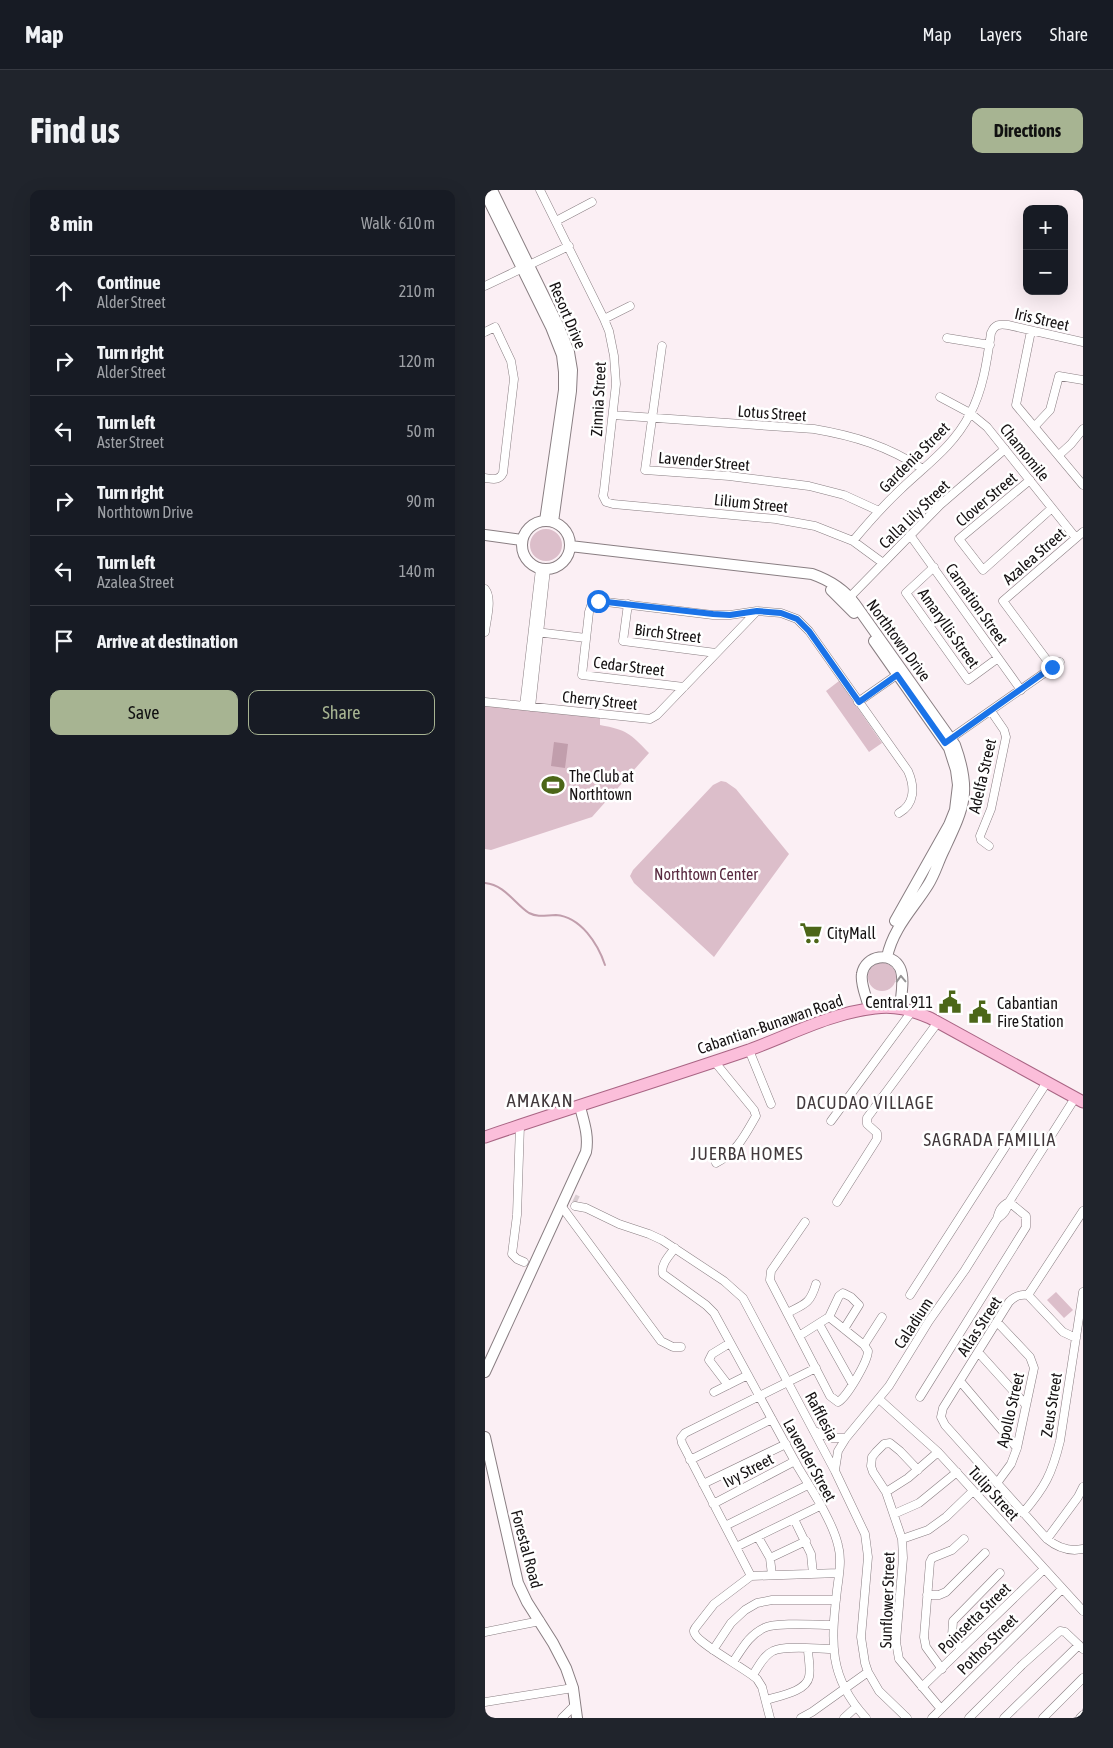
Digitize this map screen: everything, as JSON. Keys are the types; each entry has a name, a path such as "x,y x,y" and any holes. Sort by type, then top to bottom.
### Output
{"main road":[{"name":"Cabantian-Bunawan Road","path":"485,1137 749,1050 834,1018 869,1008 886,1006 912,1010 938,1022 1079,1100"}],"street":[{"name":"Resort Drive","path":"492,190 562,355 565,372 565,412 549,521"},
{"name":"Zinnia Street","path":"540,190 604,318 612,343 615,368 613,415 603,490 606,502"},
{"name":"Resort Drive","path":"485,193 526,267"},
{"path":"556,221 592,202"},
{"path":"485,286 569,246"},
{"path":"604,318 630,306"},
{"name":"Iris Street","path":"995,326 1002,324 1083,342"},
{"name":"Gardenia Street","path":"853,541 879,511 951,443 970,413 980,390 991,333 995,326"},
{"path":"485,332 495,327 508,354 513,370 513,391 504,468 500,478 485,478"},
{"path":"1031,331 1016,405 1083,484"},
{"path":"947,338 990,345"},
{"name":"Lavender Street","path":"662,346 645,470 729,476 809,486 844,495 879,511"},
{"path":"1035,426 1050,410 1059,376 1083,380"},
{"name":"Chamomile","path":"940,397 970,413 987,428 1076,538"},
{"name":"Lotus Street","path":"613,415 814,429 886,448 923,469"},
{"path":"1059,455 1071,444 1083,428"},
{"name":"Calla Lily Street","path":"847,600 940,505 1005,449"},
{"name":"Clover Street","path":"1030,480 959,539 983,570 1052,508"},
{"name":"Lilium Street","path":"606,502 776,519 815,526 853,541 883,563"},
{"path":"549,521 561,526 567,533 570,549 561,564 543,569 533,566 527,560 523,554 522,543 531,526 538,522 549,521"},
{"name":"Azalea Street","path":"1052,667 1003,601 1083,532"},
{"path":"485,535 522,543"},
{"name":"Carnation Street","path":"909,535 934,567 1021,690"},
{"path":"485,542 522,543"},
{"name":"Northtown Drive","path":"570,549 804,579 820,583 847,600 948,741 958,784 955,810 949,825 890,937 884,957"},
{"name":"Amaryllis Street","path":"934,567 905,593 968,680 998,658"},
{"path":"527,706 543,569"},
{"path":"485,589 489,598 485,632"},
{"name":"Cedar Street","path":"628,604 598,601 592,603 589,612 582,675 685,687"},
{"path":"628,604 730,615 757,611 790,616 804,625 897,755 912,780 913,795 910,802 899,813"},
{"name":"Birch Street","path":"628,604 623,641 716,653"},
{"name":"Cherry Street","path":"485,702 650,719 657,715 685,687 757,611"},
{"path":"730,615 736,620 740,629"},
{"path":"536,632 586,638"},
{"path":"948,741 1060,662"},
{"path":"859,702 900,673"},
{"name":"Adelfa Street","path":"989,846 981,840 980,836 991,809 1006,737 1004,730 991,711"},
{"path":"869,1008 862,981 863,971 867,963 884,957 898,964 901,972 900,1007"},
{"path":"831,1121 912,1010"},
{"path":"837,1202 877,1139 877,1133 867,1124 867,1118 938,1022"},
{"path":"749,1050 771,1104"},
{"path":"714,1061 754,1110 756,1116 741,1144 726,1158 716,1164"},
{"path":"910,1295 1047,1082"},
{"name":"Caladium","path":"835,1471 839,1451 846,1438 879,1399 896,1375 929,1321 965,1270 1002,1207 1009,1202 1079,1100"},
{"path":"485,1372 570,1202 588,1142 580,1106"},
{"path":"520,1125 517,1215 512,1254 524,1262"},
{"path":"570,1202 661,1341 673,1347 681,1347"},
{"name":"Rafflesia","path":"570,1202 619,1224 656,1237 724,1281 743,1298 835,1471 865,1534 868,1557 861,1637 867,1672 879,1691 907,1718"},
{"path":"920,1397 1026,1227 1026,1216 1009,1202"},
{"path":"1076,1338 1063,1332 1029,1295 1083,1211"},
{"path":"805,1222 770,1274 771,1283 831,1396 836,1401 841,1401 867,1357 868,1351 829,1317"},
{"name":"Lavender Street","path":"675,1248 661,1269 663,1274 710,1308 820,1506 838,1544 840,1556 833,1625 834,1649 843,1689 866,1718"},
{"path":"787,1313 807,1302 812,1296 816,1284"},
{"name":"Zeus Street","path":"1023,1512 1044,1486 1055,1462 1060,1441 1083,1292"},
{"path":"799,1336 829,1317 841,1294 846,1294 857,1302 859,1307 844,1329"},
{"name":"Atlas Street","path":"997,1483 945,1425 941,1417 943,1408 1012,1299 1019,1295 1029,1295"},
{"path":"863,1345 882,1316"},
{"name":"Apollo Street","path":"997,1322 1034,1364 1017,1448 1011,1464 997,1483"},
{"path":"819,1324 852,1383"},
{"path":"728,1385 709,1360 713,1354 730,1342"},
{"path":"978,1352 1026,1405"},
{"path":"751,1576 690,1460 681,1440 682,1436 816,1368"},
{"path":"714,1392 748,1375"},
{"path":"960,1382 1017,1448"},
{"name":"Tulip Street","path":"879,1399 938,1452 1083,1611"},
{"path":"690,1460 772,1419"},
{"path":"814,1431 832,1438 846,1438"},
{"name":"Forestal Road","path":"485,1436 518,1582 527,1602 540,1621 566,1668 573,1688 577,1718"},
{"name":"Sunflower Street","path":"918,1470 890,1443 884,1444 872,1457 871,1466 873,1472 886,1492 902,1539 903,1558 896,1642 899,1659 941,1708"},
{"path":"703,1484 786,1444"},
{"path":"886,1492 918,1470 938,1452"},
{"name":"Ivy Street","path":"713,1504 795,1461"},
{"path":"894,1514 919,1503 957,1472"},
{"path":"997,1483 1047,1539 1065,1549 1083,1549"},
{"path":"725,1526 808,1484"},
{"path":"1047,1539 1079,1497 1083,1487"},
{"path":"902,1539 928,1530 973,1490"},
{"path":"736,1547 820,1506"},
{"path":"795,1519 812,1561 813,1574"},
{"path":"758,1537 770,1558 772,1575"},
{"path":"942,1669 925,1647 924,1637 931,1560 952,1550 964,1539"},
{"path":"770,1558 805,1541"},
{"path":"927,1595 939,1595 946,1592 985,1554"},
{"name":"Poinsetta Street","path":"923,1687 1044,1569"},
{"path":"770,1718 760,1683 753,1675 713,1650 695,1636 696,1627 715,1604 751,1576 839,1573"},
{"path":"961,1649 952,1636 953,1620 1000,1573"},
{"name":"Pothos Street","path":"932,1718 1062,1589"},
{"path":"713,1650 731,1623 745,1610 757,1603 772,1600 836,1600"},
{"path":"485,1632 540,1621"},
{"path":"733,1662 747,1641 765,1627 776,1624 833,1625"},
{"path":"969,1718 1021,1665 1060,1631 1065,1632 1081,1647 1004,1718"},
{"path":"753,1675 772,1651 782,1648 834,1649"},
{"path":"766,1700 802,1687 807,1681 809,1676 807,1649"},
{"path":"801,1718 867,1672"},
{"path":"1043,1718 1083,1678"},
{"path":"485,1702 573,1688"},
{"path":"562,1718 575,1705"},
{"path":"844,1718 856,1707"},
{"path":"1080,1718 1083,1715"}],"green space":[{"path":"546,529 558,533 562,545 558,557 546,561 534,557 530,545 534,533"},
{"path":"839,681 882,743 869,752 826,691"},
{"name":"The Club at Northtown","path":"485,705 600,717 600,725 627,733 649,753 592,817 491,850 485,849"},
{"name":"Northtown Center","path":"721,781 736,789 789,854 714,957 634,883 630,876 633,870 713,785"},
{"path":"882,963 892,967 896,977 892,987 882,991 872,987 868,977 872,967"},
{"path":"1056,1292 1073,1310 1064,1318 1047,1300"}],"shaded area":[{"path":"554,742 568,744 565,768 551,766"}],"waterway":[{"path":"485,883 498,887 533,915 565,917 581,926 593,940 605,965"}],"tunnel":[{"path":"574,1198 578,1200"}],"place":[{"name":"The Club at Northtown","path":"553,785"},
{"name":"CityMall","path":"811,933"},
{"name":"Central 911","path":"950,1002"},
{"name":"Cabantian Fire Station","path":"980,1012"}],"district":[{"name":"AMAKAN","path":"540,1100"},
{"name":"DACUDAO VILLAGE","path":"865,1103"},
{"name":"SAGRADA FAMILIA","path":"990,1140"},
{"name":"JUERBA HOMES","path":"747,1154"}],"route":[{"path":"598,601 721,615 757,611 781,613 790,616 797,619 809,631 859,702 897,675 945,743 1052,667"}]}
